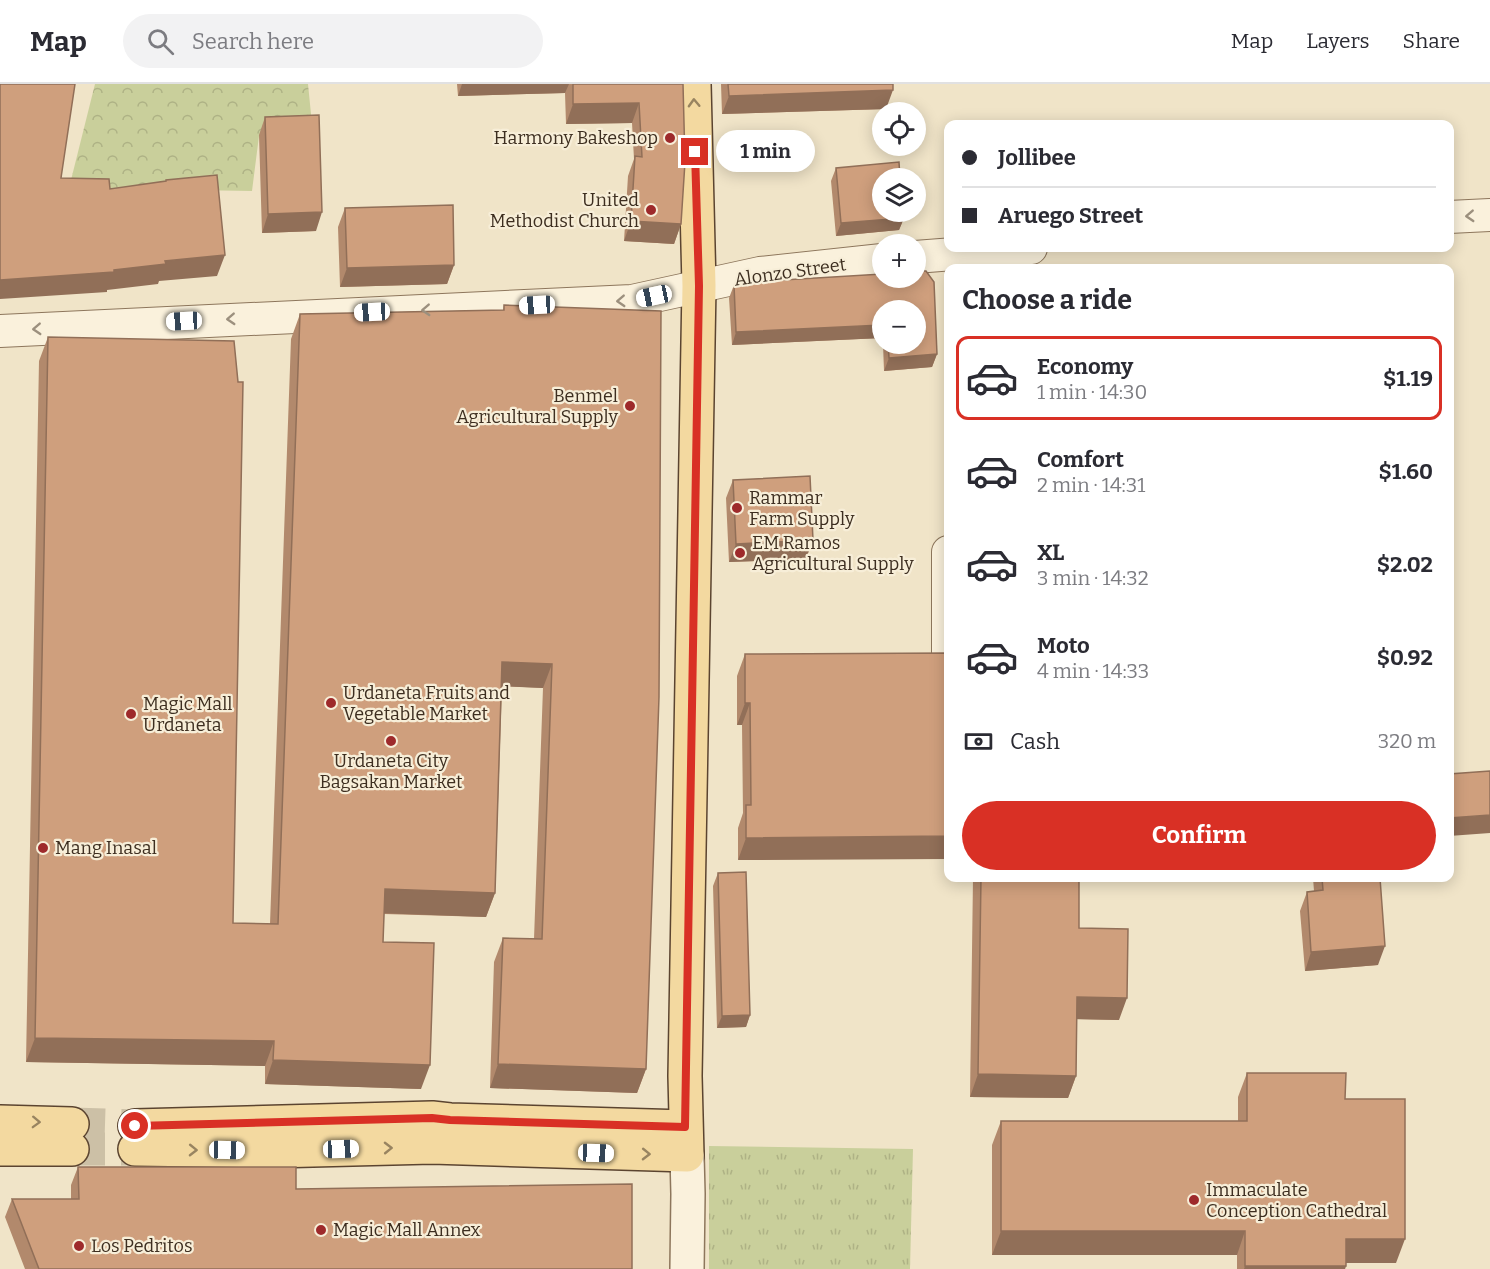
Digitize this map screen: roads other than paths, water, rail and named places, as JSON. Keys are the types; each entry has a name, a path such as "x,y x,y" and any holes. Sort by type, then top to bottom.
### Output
{"main road":[{"path":"135,1138 273,1151 686,1141 699,286 694,84"},
{"path":"0,1122 72,1136 0,1149"}],"street":[{"path":"1454,217 1490,215"},
{"path":"926,258 949,261 1006,252"},
{"name":"Alonzo Street","path":"0,331 632,301 760,273 872,261"},
{"path":"686,1141 687,1269"}],"tunnel":[{"path":"72,1124 135,1126"},
{"path":"72,1149 135,1149"}],"place":[{"name":"Harmony Bakeshop","path":"670,138"},
{"name":"United Methodist Church","path":"651,210"},
{"name":"Benmel Agricultural Supply","path":"630,406"},
{"name":"Rammar Farm Supply","path":"737,508"},
{"name":"EM Ramos Agricultural Supply","path":"740,553"},
{"name":"Urdaneta Fruits and Vegetable Market","path":"331,703"},
{"name":"Magic Mall Urdaneta","path":"131,714"},
{"name":"Urdaneta City Bagsakan Market","path":"391,741"},
{"name":"Mang Inasal","path":"43,848"},
{"name":"Immaculate Conception Cathedral","path":"1194,1200"},
{"name":"Magic Mall Annex","path":"321,1230"},
{"name":"Los Pedritos","path":"79,1246"}]}
